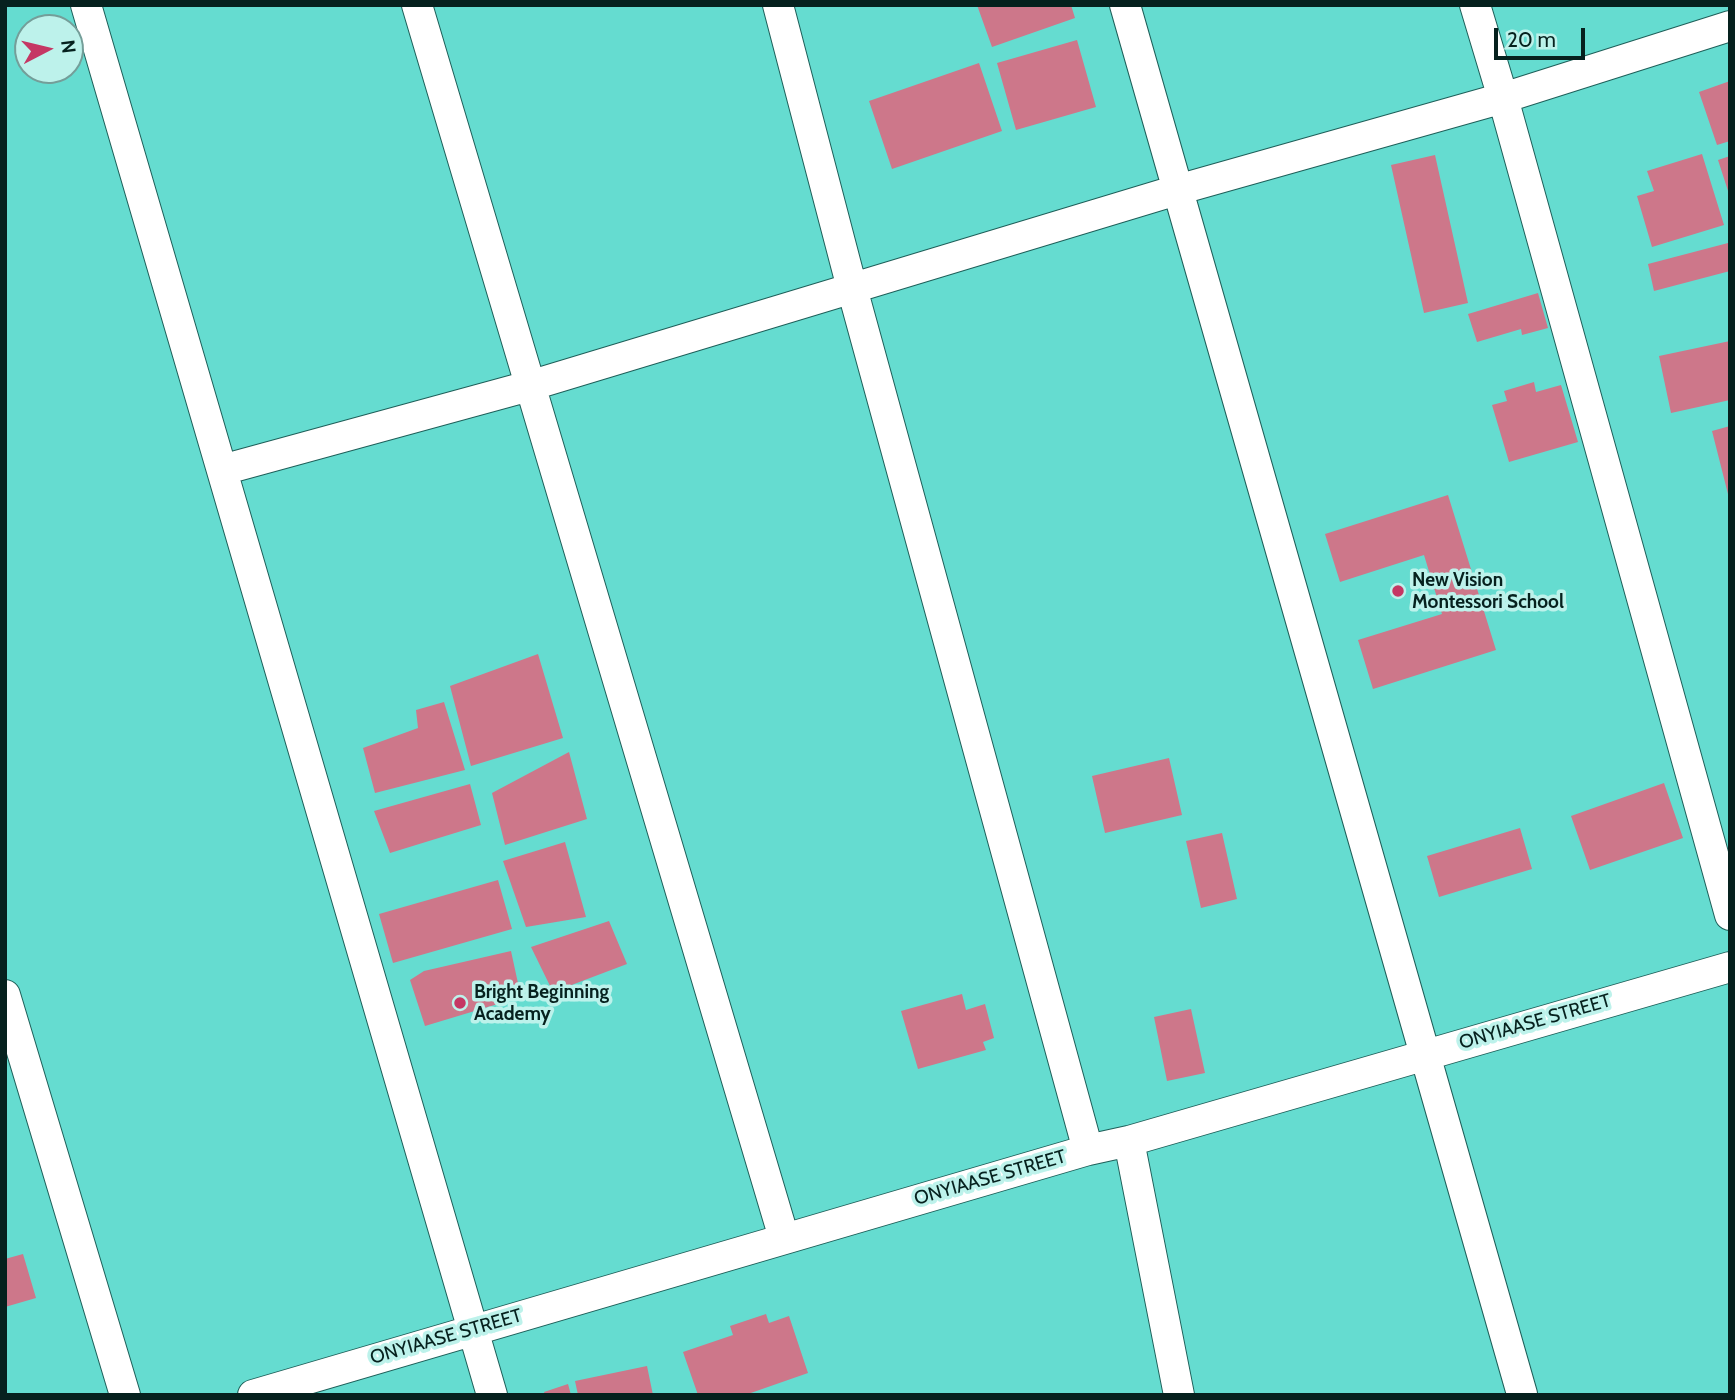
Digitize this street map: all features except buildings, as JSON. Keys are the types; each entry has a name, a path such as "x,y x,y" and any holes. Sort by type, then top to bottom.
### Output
{"street":[{"path":"86,5 475,1328 492,1395"},
{"path":"417,5 784,1238"},
{"path":"778,5 852,288 1088,1150"},
{"path":"1125,5 1522,1394"},
{"path":"1475,5 1730,915"},
{"path":"222,470 529,386 1177,190 1503,98 1730,26"},
{"name":"ONYIAASE STREET","path":"253,1395 784,1238 1730,967"},
{"path":"5,995 125,1395"},
{"path":"1129,1141 1179,1395"}],"place":[{"name":"New Vision Montessori School","path":"1398,591"},
{"name":"Bright Beginning Academy","path":"460,1003"}]}
